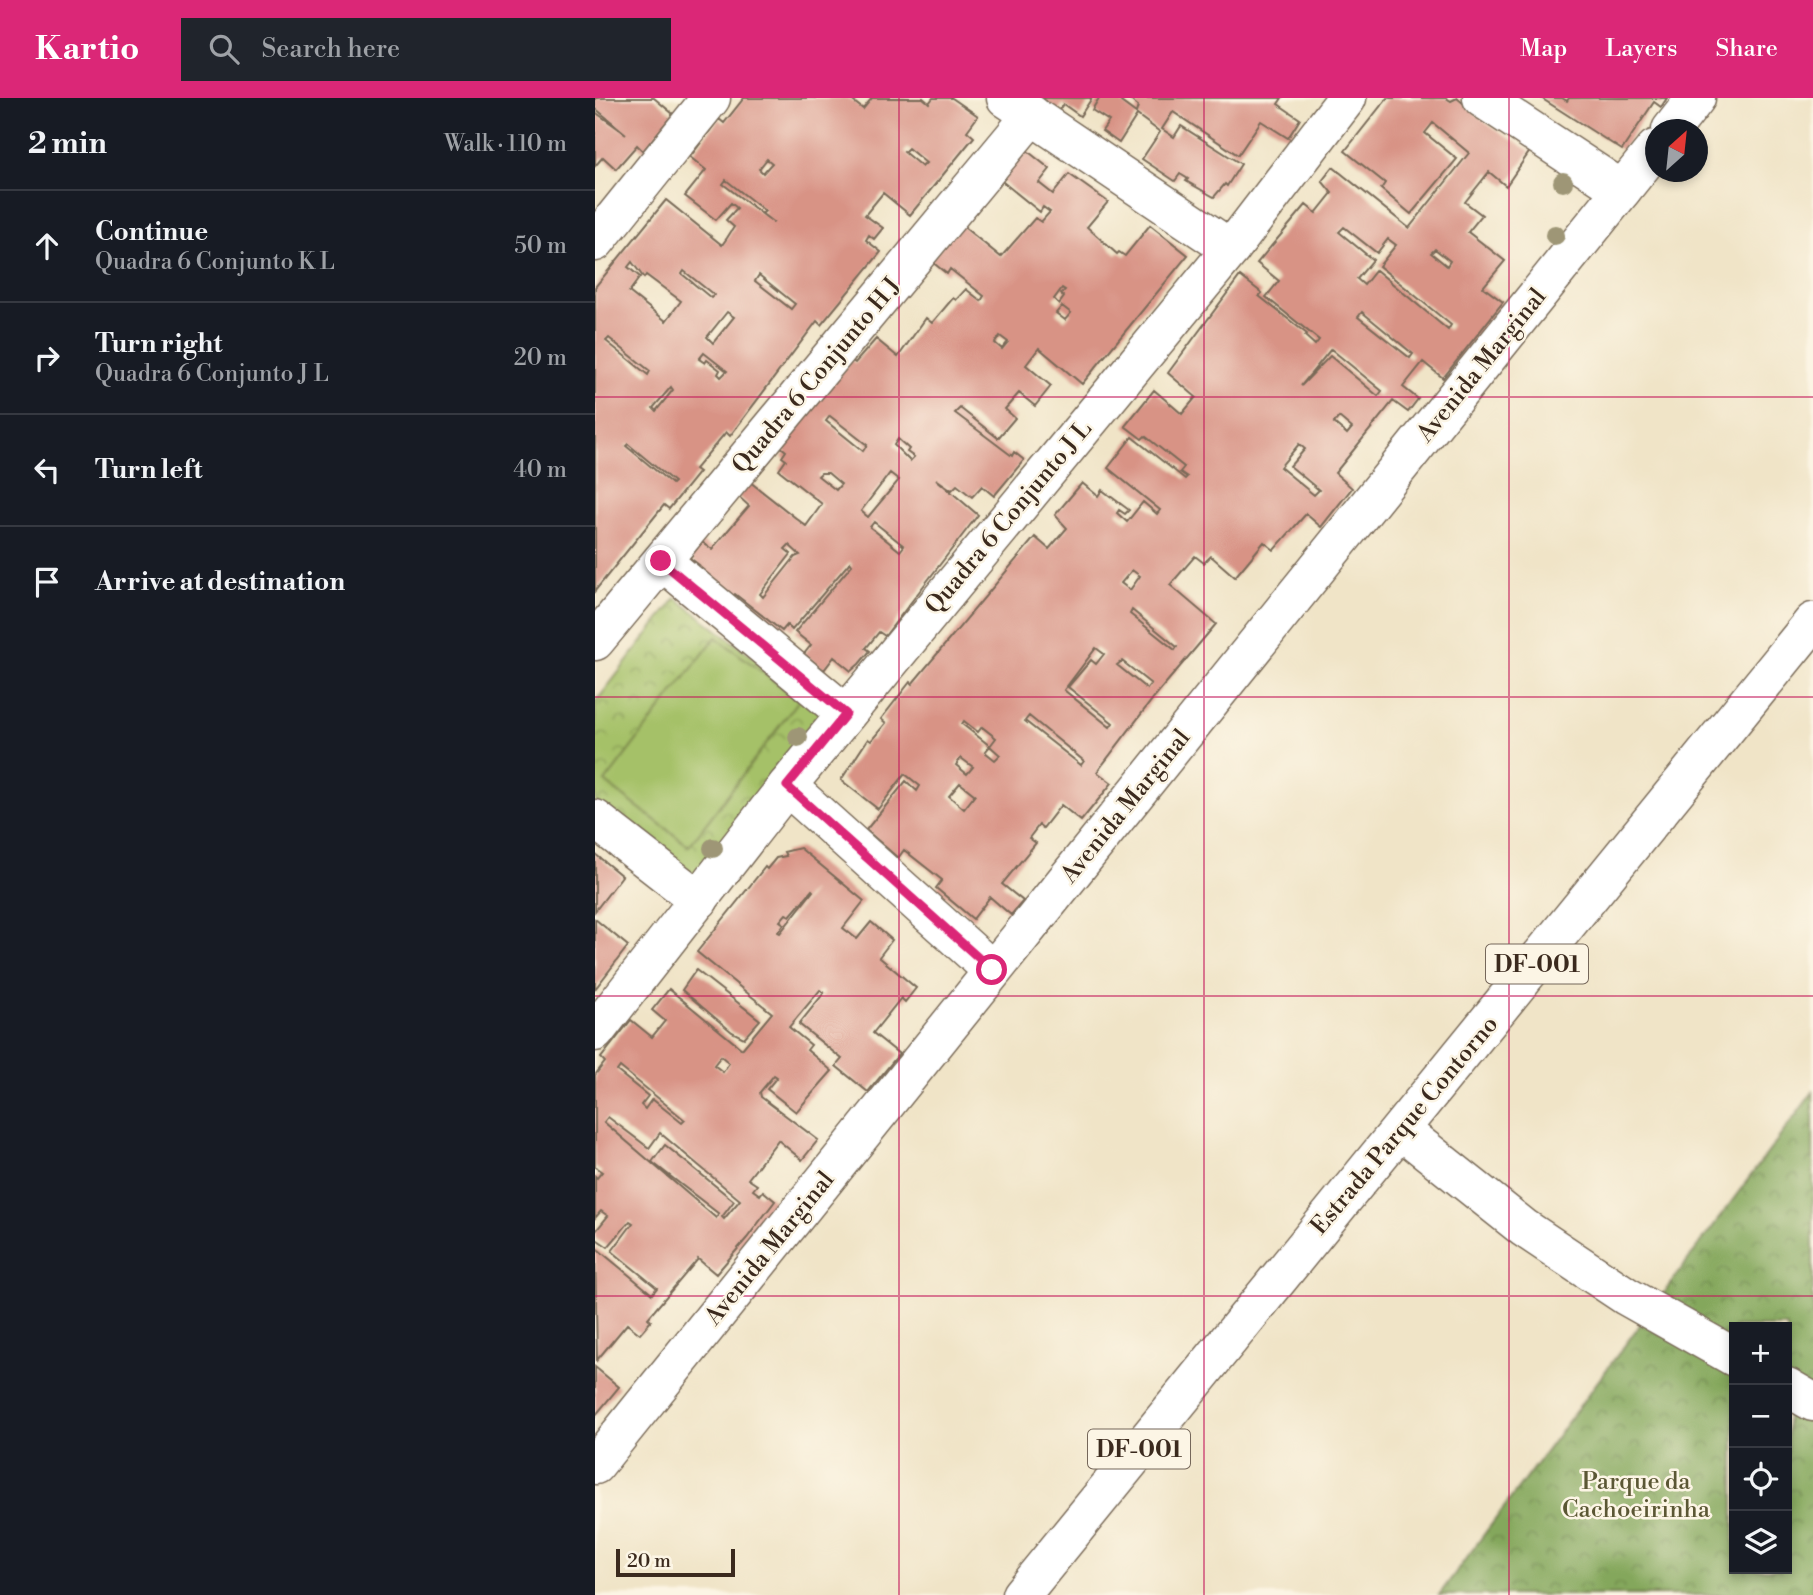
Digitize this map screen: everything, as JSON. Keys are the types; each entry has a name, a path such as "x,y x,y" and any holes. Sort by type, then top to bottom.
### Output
{"street":[{"path":"595,242 711,98"},
{"name":"Quadra 6 Conjunto J L","path":"595,1032 787,786 1231,249 1347,98"},
{"path":"1482,98 1622,190"},
{"path":"1680,119 1696,98"},
{"path":"1019,106 1231,249"},
{"name":"Quadra 6 Conjunto H J","path":"597,636 661,561 1019,106"},
{"name":"Avenida Marginal","path":"595,1465 1645,161"},
{"path":"661,561 846,714"},
{"name":"Estrada Parque Contorno","path":"1021,1595 1256,1303 1402,1131 1813,622"},
{"path":"787,786 992,970"},
{"path":"595,819 699,900"},
{"path":"1402,1131 1524,1227 1626,1296 1729,1354"},
{"path":"1792,1390 1813,1402"}],"green space":[{"path":"676,598 831,717 698,888 595,808 595,703"},
{"path":"716,637 799,700 689,846 605,782"},
{"name":"Parque da Cachoeirinha","path":"1813,1092 1813,1595 1439,1595"}],"building":[{"path":"595,98 654,98 673,114 643,151 637,145 616,169 603,157 595,166 595,112 626,134 595,108"},
{"path":"744,98 849,98 863,109 872,98 923,98 929,103 933,98 952,98 978,116 967,131 974,137 910,215 883,193 865,215 883,228 874,239 869,235 866,240 881,252 821,325 817,321 730,436 726,432 695,469 699,472 669,509 664,505 595,591 595,287 666,200 722,245 734,227 726,220 737,208 731,203 716,220 685,196 706,170 690,157 719,119 724,123","holes":["908,148 926,163 922,167 904,152","767,159 772,163 763,173 759,169","726,180 765,211 762,214 723,184","632,262 644,278 646,275 681,301 666,321 629,292 640,277 628,267","684,271 714,295 711,298 682,274","759,275 795,304 791,309 755,281","727,312 734,317 713,343 707,337","609,338 650,371 648,375 606,341","704,353 727,371 721,377 718,374 720,370 707,360 705,363 699,359","671,387 673,390 656,411 653,408","628,444 674,482 672,484 626,446"]},
{"path":"1034,98 1092,98 1080,116 1063,104 1057,113"},
{"path":"1099,98 1124,98 1121,102 1136,113 1138,106 1128,98 1282,98 1278,104 1300,119 1288,138 1261,121 1238,155 1173,112 1162,129 1174,137 1181,126 1241,164 1227,186 1225,184 1214,197 1186,181 1188,179 1180,174 1175,181 1142,159 1160,132 1137,115 1119,143 1102,131 1109,121 1092,110"},
{"path":"1387,98 1446,98 1451,101 1457,98 1490,126 1530,151 1506,186 1489,172 1465,202 1482,215 1468,232 1505,261 1483,287 1503,302 1443,378 1423,362 1403,387 1418,399 1408,412 1393,401 1335,473 1352,488 1321,527 1306,514 1274,550 1264,542 1235,577 1211,556 1204,563 1195,556 1170,585 1216,624 1155,696 1097,772 1112,783 1081,821 1061,805 1043,828 1039,825 1029,838 1036,843 1002,884 1023,901 1011,915 990,897 973,919 936,888 942,880 904,850 898,858 866,830 906,781 917,791 920,786 905,774 878,809 841,780 868,739 871,741 886,723 881,719 910,682 912,684 1035,537 1049,549 1067,528 1055,515 1082,483 1098,496 1102,490 1129,510 1125,514 1119,510 1117,513 1127,522 1143,502 1157,514 1160,510 1108,468 1132,437 1185,479 1187,477 1180,472 1184,467 1145,436 1142,439 1125,426 1154,390 1182,414 1196,397 1168,373 1240,276 1262,293 1259,296 1307,334 1305,336 1315,345 1319,340 1266,297 1279,281 1257,263 1306,205 1316,213 1332,193 1322,181 1333,167 1409,228 1469,153 1433,123 1425,133 1457,159 1411,214 1381,189 1385,183 1345,151","holes":["1344,227 1377,253 1388,239 1396,245 1379,266 1451,325 1448,330 1376,270 1364,285 1357,279 1373,260 1339,232","1435,249 1450,261 1447,266 1431,253","1362,312 1413,354 1410,358 1358,317","1331,349 1382,391 1378,396 1330,356 1301,386","1339,417 1352,428 1347,434 1334,423","1299,444 1305,449 1290,466 1319,490 1314,495 1280,467","1132,570 1140,576 1130,590 1121,583","1132,610 1177,647 1175,650 1130,614","1096,648 1104,654 1096,664 1091,660 1068,687 1113,723 1110,727 1064,690","1122,661 1151,684 1147,689 1117,665","1029,716 1084,761 1081,765 1025,721","964,721 978,732 982,727 996,738 990,746 962,724","990,746 1000,755 995,760 985,752","961,758 973,767 967,774 956,765","960,783 975,795 964,809 949,796"]},
{"path":"1541,98 1562,98 1567,101 1569,98 1667,98 1661,107 1654,102 1622,150"},
{"path":"1025,149 1050,169 1039,183 1053,194 1069,174 1108,202 1087,227 1117,254 1119,252 1125,256 1150,225 1188,255 1082,384 1039,348 1026,365 1051,386 1035,406 1019,393 1005,409 1015,418 998,438 960,408 955,413 1012,456 1014,452 1024,460 994,496 982,486 972,497 957,485 952,490 936,479 978,515 885,636 879,632 866,648 870,651 859,664 851,671 834,657 824,670 804,654 811,645 795,632 852,565 850,562 792,630 787,625 782,631 735,594 728,602 691,575 699,565 690,558 702,542 712,549 749,506 738,496 750,482 806,526 822,504 779,470 786,460 782,457 786,451 780,446 851,360 855,363 876,339 898,357 926,318 932,323 953,298 956,300 966,289 981,301 984,296 950,269 947,274 930,260 960,224 1001,257 1035,218 1041,222 1050,212 1043,207 1040,212 998,178","holes":["1062,288 1065,290 1061,294 1064,297 1059,304 1054,299","1062,306 1071,313 1065,320 1056,313","1000,336 1008,342 1002,349 995,343","830,416 867,445 863,451 826,421","898,439 914,457 910,461 894,445","828,473 841,484 836,490 818,476","890,473 899,480 868,517 861,511","874,522 904,546 900,551 870,527","789,545 800,555 795,557 763,597 760,594 791,554 785,549"]},
{"path":"800,848 864,901 843,928 857,939 871,922 892,940 879,957 916,988 905,1002 901,998 873,1033 899,1054 868,1092 836,1066 842,1059 799,1024 824,993 820,990 789,1027 811,1045 807,1050 832,1071 796,1112 767,1089 777,1077 774,1075 760,1092 761,1097 818,1140 802,1160 778,1140 748,1179 757,1185 753,1190 760,1195 763,1191 775,1201 747,1238 716,1274 698,1259 648,1318 651,1321 640,1334 627,1324 597,1360 595,1247 652,1294 657,1288 612,1251 633,1223 630,1221 608,1247 595,1238 595,1232 608,1216 601,1211 595,1218 595,1176 597,1178 602,1172 595,1167 595,1075 605,1062 601,1058 631,1020 652,1037 665,1021 652,1010 669,989 742,1049 772,1013 697,952 765,867 767,869 776,858 786,856 784,852","holes":["812,890 780,933 778,932 784,924 780,921 786,914 790,916","721,1056 729,1063 723,1072 714,1065","620,1067 685,1120 682,1123 652,1099 645,1109 641,1105 648,1096 617,1071","608,1117 649,1148 660,1133 740,1200 724,1219 722,1217 734,1201 665,1145 652,1162 719,1214 716,1218 604,1122"]},
{"path":"595,854 622,876 595,911"},
{"path":"595,919 628,946 595,989"},
{"path":"696,970 760,1020 744,1038 732,1032 682,990"},
{"path":"595,1367 619,1387 595,1416"}],"route":[{"path":"661,561 846,714 787,786 992,970"}]}
